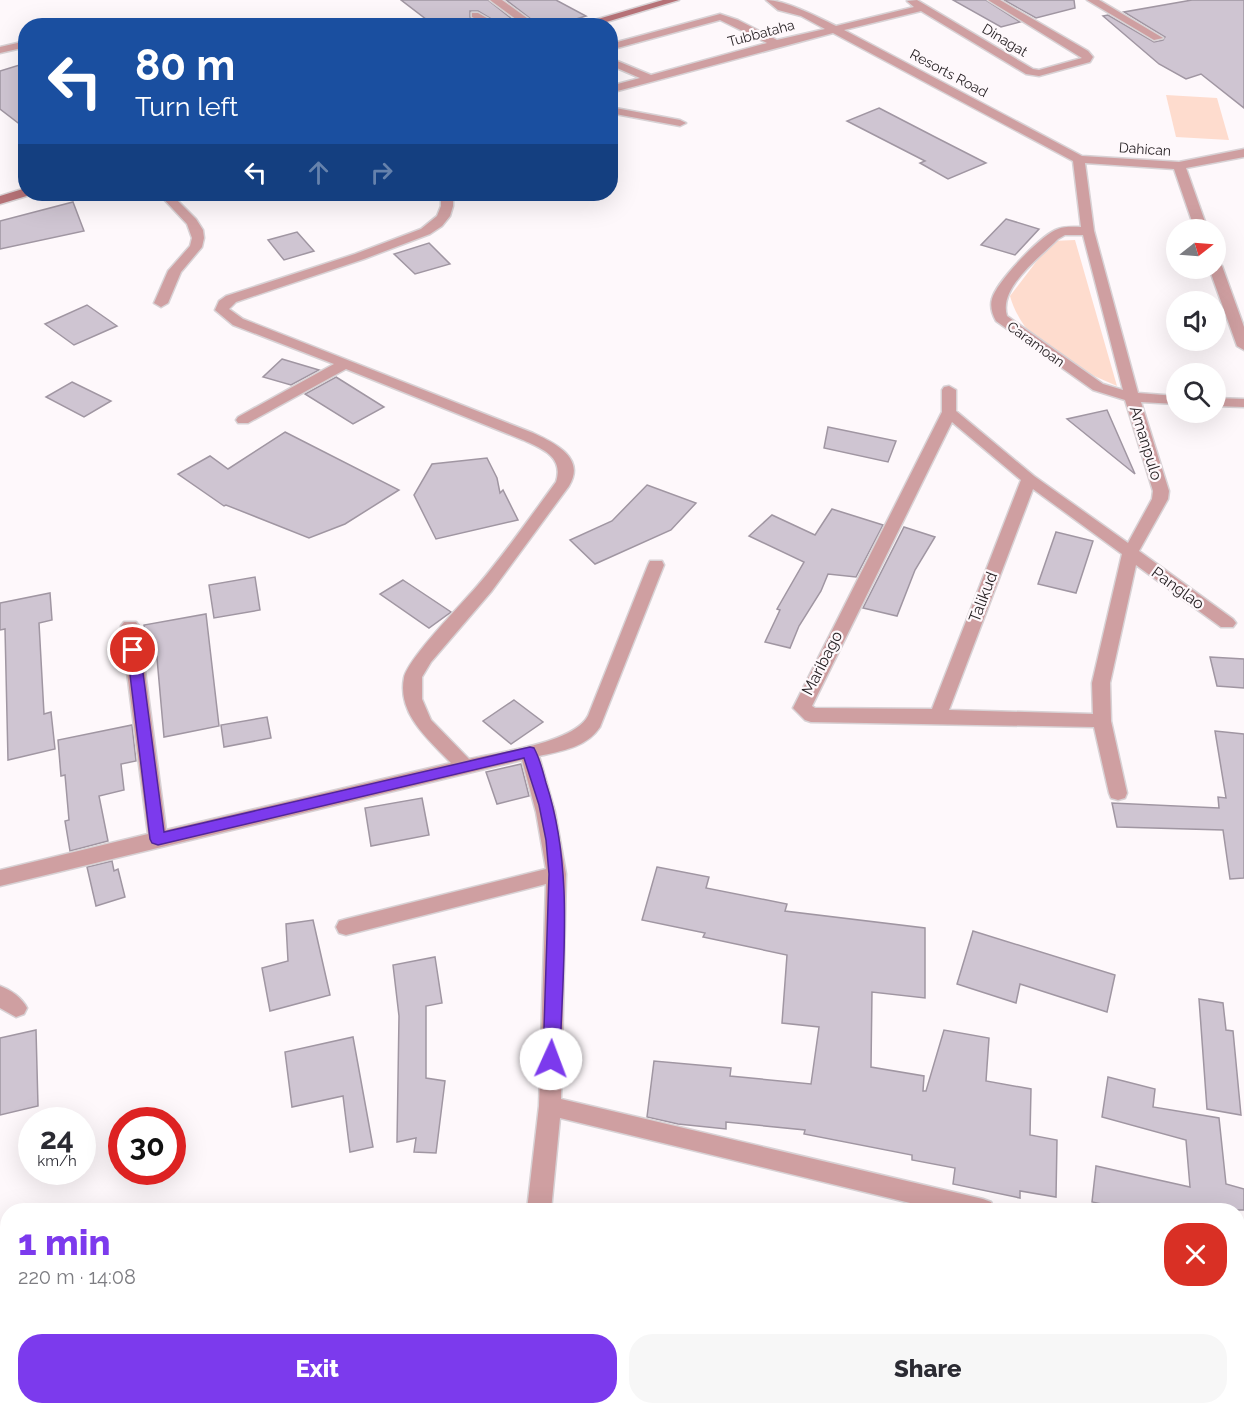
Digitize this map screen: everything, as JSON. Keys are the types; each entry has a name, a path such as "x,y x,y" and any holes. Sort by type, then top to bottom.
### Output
{"street":[{"path":"495,0 521,18"},
{"path":"608,18 674,0"},
{"name":"Resorts Road","path":"771,0 782,8 805,8 833,30 1079,159"},
{"name":"Dinagat","path":"910,0 1030,72 1039,74 1086,60 1088,57 993,0"},
{"path":"1092,0 1158,38"},
{"name":"Tubbataha","path":"618,88 776,44 921,8"},
{"path":"618,45 720,17 776,44"},
{"path":"0,50 18,46"},
{"path":"618,65 651,79"},
{"path":"618,111 680,123"},
{"name":"Dahican","path":"1079,159 1179,166 1244,153"},
{"name":"Amanpulo","path":"1079,159 1088,231 1132,398 1161,496 1130,553 1101,682 1102,721 1118,793"},
{"path":"1179,166 1198,219"},
{"path":"0,200 18,194"},
{"path":"161,303 175,271 195,247 198,238 197,230 192,222 172,201"},
{"path":"448,201 445,215 437,225 422,233 379,250 245,293 224,304 222,310 238,322 346,363 552,449 561,456 566,464 568,473 564,483 485,588 425,658 413,677 413,699 423,723 466,767"},
{"name":"Caramoan","path":"1088,231 1055,233 1004,287 996,305 1001,318 1090,383 1116,395 1166,400"},
{"path":"1220,279 1244,346"},
{"path":"243,420 346,363"},
{"name":"Maribago","path":"949,390 949,412 802,704 804,712 811,715 1102,721"},
{"path":"1226,402 1244,403"},
{"path":"949,412 1029,479 1130,553"},
{"name":"Talikud","path":"938,716 1029,479"},
{"name":"Panglao","path":"1130,553 1227,623"},
{"path":"0,878 570,742 591,729 656,565"},
{"path":"130,626 158,839"},
{"path":"530,752 546,805 553,840 556,874 550,1106 540,1203"},
{"path":"346,927 556,874"},
{"path":"550,1106 954,1203"}],"lane":[{"path":"475,15 481,18"}],"shaded area":[{"path":"1166,95 1217,98 1229,140 1176,137"},
{"path":"1075,240 1117,386 1052,353 1026,328 1010,296 1052,241"}],"building":[{"path":"401,0 488,0 511,18 490,18 478,11 470,11 471,18 425,18"},
{"path":"506,0 556,0 586,16 579,18 530,18"},
{"path":"953,0 986,0 1020,22 1001,27"},
{"path":"1004,0 1074,0 1075,8 1036,18"},
{"path":"1192,0 1244,0 1244,108 1201,74 1186,79 1159,64 1103,16 1108,15 1154,42 1163,40 1165,37 1124,12"},
{"path":"18,65 18,123 0,109 0,71"},
{"path":"879,108 986,163 948,179 920,163 925,161 847,121"},
{"path":"73,202 84,231 0,249 0,221"},
{"path":"1006,219 1039,229 1015,255 981,245"},
{"path":"297,232 314,251 284,260 268,240"},
{"path":"429,243 450,264 415,274 394,254"},
{"path":"87,305 117,326 74,345 45,324"},
{"path":"282,359 319,370 291,385 263,377"},
{"path":"336,377 384,407 353,424 305,394"},
{"path":"72,382 111,401 84,417 46,397"},
{"path":"1107,410 1135,474 1067,419"},
{"path":"828,427 896,441 888,462 824,448"},
{"path":"285,432 399,490 345,524 309,538 224,506 178,474 210,456 228,469"},
{"path":"487,458 497,478 500,493 503,490 518,520 436,539 414,495 432,464"},
{"path":"647,485 696,503 671,530 595,564 570,540 612,521"},
{"path":"832,509 883,525 856,577 828,574 821,591 799,626 790,648 765,642 780,610 777,609 804,562 749,536 772,515 815,535"},
{"path":"904,527 935,537 915,570 897,616 863,608"},
{"path":"1056,532 1093,541 1076,593 1038,584"},
{"path":"255,577 260,610 214,618 209,585"},
{"path":"403,580 451,612 429,628 380,594"},
{"path":"50,593 52,620 39,623 44,714 51,712 55,749 8,760 5,629 0,630 0,603"},
{"path":"206,614 219,726 164,737 156,647 146,649 144,625"},
{"path":"1210,657 1244,659 1244,688 1217,686"},
{"path":"514,700 543,722 511,744 483,721"},
{"path":"267,717 271,738 224,747 221,725"},
{"path":"132,725 136,761 121,764 124,790 99,796 108,841 70,851 65,821 69,820 65,775 61,776 58,740"},
{"path":"1215,731 1244,734 1244,878 1230,879 1223,830 1117,827 1112,803 1219,808 1218,797 1226,798"},
{"path":"521,764 529,796 497,804 486,772"},
{"path":"422,798 429,835 371,846 365,808"},
{"path":"112,861 114,871 118,869 125,897 96,906 87,867"},
{"path":"657,867 709,877 706,888 787,904 785,911 925,928 925,998 872,992 871,1067 924,1076 923,1091 926,1091 944,1030 989,1038 986,1081 1031,1089 1030,1135 1057,1140 1056,1197 1020,1191 1020,1198 953,1184 955,1168 912,1160 912,1155 804,1134 805,1130 726,1122 726,1129 678,1124 647,1117 654,1061 731,1068 730,1076 811,1084 819,1027 782,1023 787,955 703,937 705,933 642,920"},
{"path":"313,920 330,995 270,1011 262,968 288,961 286,924"},
{"path":"973,931 1115,975 1107,1012 1020,984 1016,1003 957,984"},
{"path":"435,957 442,1003 426,1006 426,1078 445,1081 436,1153 414,1152 416,1138 397,1142 399,1016 393,965"},
{"path":"1199,999 1223,1003 1226,1030 1233,1031 1241,1115 1207,1109"},
{"path":"36,1030 38,1106 18,1107 18,1111 0,1115 0,1038"},
{"path":"353,1037 373,1147 350,1152 343,1096 292,1107 285,1052"},
{"path":"1108,1077 1155,1089 1153,1107 1219,1118 1226,1184 1244,1189 1244,1203 1092,1202 1096,1166 1190,1187 1186,1140 1102,1117"}],"route":[{"path":"133,650 158,839 530,752 546,805 553,840 556,874 551,1059"}]}
